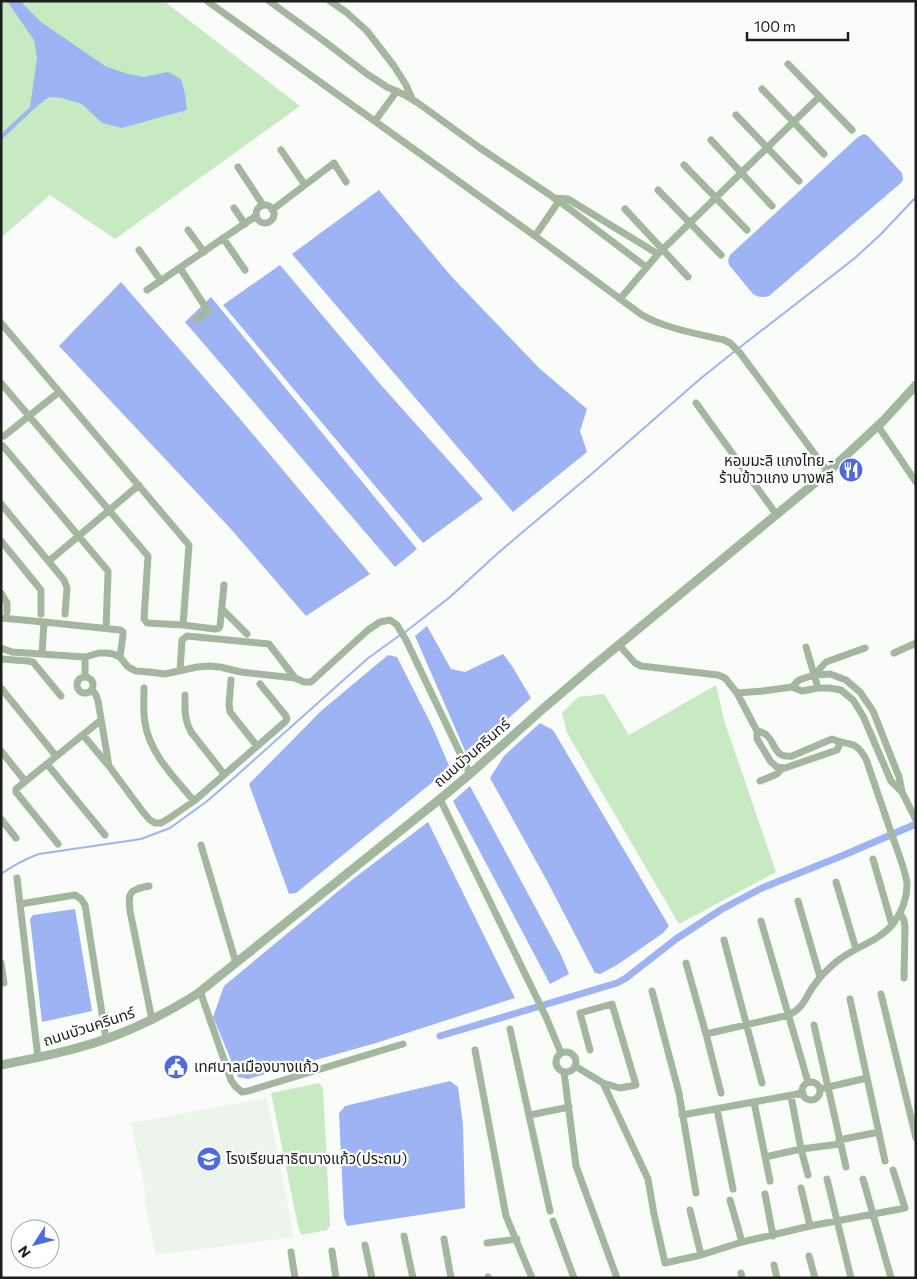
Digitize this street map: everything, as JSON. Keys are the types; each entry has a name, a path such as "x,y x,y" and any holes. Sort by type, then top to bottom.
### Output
{"street":[{"path":"207,1 651,320 730,343 828,472"},
{"path":"269,1 367,74 387,87 412,99 556,200 646,267"},
{"path":"330,1 346,12 367,32 394,66 412,99"},
{"path":"788,64 852,130"},
{"path":"762,89 824,154"},
{"path":"375,121 397,91"},
{"path":"620,299 660,252 820,97"},
{"path":"736,115 800,181"},
{"path":"710,140 772,206"},
{"path":"281,150 305,185"},
{"path":"272,210 334,163 346,182"},
{"path":"684,165 747,230"},
{"path":"238,167 263,205 268,206 273,212 272,218 268,222 262,222 256,216"},
{"path":"658,190 721,255"},
{"path":"556,200 568,199 660,252"},
{"path":"535,236 556,200"},
{"path":"147,290 256,216 258,208 263,205"},
{"path":"234,208 245,224"},
{"path":"625,208 660,252 688,277"},
{"path":"188,230 204,252"},
{"path":"223,238 245,270"},
{"path":"139,250 161,281"},
{"path":"180,268 208,311 196,320"},
{"path":"1,323 189,546 183,625"},
{"path":"1,383 148,556 145,622 148,624 219,628 224,585"},
{"name":"ถนนบัวนครินทร์","path":"1,1065 38,1058 106,1039 152,1020 200,991 440,799 545,706 828,472 878,426 916,385"},
{"path":"59,392 3,435 6,443 2,446 108,571 106,628"},
{"path":"696,403 776,514"},
{"path":"878,426 916,482"},
{"path":"49,561 139,485"},
{"path":"1,504 49,561 66,585 65,614"},
{"path":"1,541 41,590 41,614"},
{"path":"1,593 7,603 4,615 44,622 120,630 123,635 120,657"},
{"path":"222,609 246,634"},
{"path":"1,648 12,652 85,657 99,653 114,654 120,657 128,667 165,674 208,666 311,682 368,630 380,622 390,620 397,625 406,640 470,774"},
{"path":"42,654 44,622"},
{"path":"180,671 182,640 188,636 269,644 295,678"},
{"path":"894,653 916,643"},
{"path":"619,645 635,663 641,666 718,675 725,678 737,693 757,731 757,739 771,762 778,767 785,768 837,750 840,743"},
{"path":"806,647 818,688"},
{"path":"814,675 826,662 866,648"},
{"path":"85,657 85,677"},
{"path":"1,659 33,662 61,696"},
{"path":"792,687 799,680 814,675 830,674 846,680 860,692 873,711 899,777 902,792 916,820"},
{"path":"85,677 93,681 92,690 88,693 83,693 77,686 78,681 85,677"},
{"path":"231,680 228,704 230,712 258,746"},
{"path":"82,735 109,766 150,820 155,823 161,823 194,801 285,722 286,716 260,684"},
{"path":"737,693 792,687 802,691 818,688 841,690 853,700 863,716 891,781 902,792"},
{"path":"1,688 56,756"},
{"path":"144,688 145,721 153,746 163,764 194,801"},
{"path":"92,690 96,694 98,701 109,766"},
{"path":"185,695 185,719 224,774"},
{"path":"863,716 873,711"},
{"path":"58,844 16,792 16,789 101,720"},
{"path":"706,1034 789,1015 797,1011 824,973 843,956 879,937 892,925 900,913 907,893 907,883 897,848 866,759 861,750 849,743 840,743 832,739 792,756 785,756 780,754 763,732 757,731"},
{"path":"766,754 776,748"},
{"path":"1,752 25,781"},
{"path":"47,764 105,835"},
{"path":"760,781 780,772 782,768"},
{"path":"440,799 537,998 561,1053"},
{"path":"1,819 16,838"},
{"path":"201,845 236,963"},
{"path":"873,858 892,925"},
{"path":"16,878 38,1058"},
{"path":"836,882 856,949"},
{"path":"149,886 131,892 129,896 130,911 152,1020"},
{"path":"20,904 75,895 82,899 85,905 106,1039"},
{"path":"798,901 820,978"},
{"path":"900,913 905,927 904,978"},
{"path":"761,921 808,1082"},
{"path":"724,940 762,1083"},
{"path":"1,963 4,983"},
{"path":"686,963 721,1093"},
{"path":"200,991 231,1080 242,1092 248,1092 403,1044"},
{"path":"652,991 677,1085 696,1192"},
{"path":"881,994 916,1138"},
{"path":"850,999 885,1161"},
{"path":"575,1066 603,1083 620,1088 636,1085 612,1004 580,1013 590,1050"},
{"path":"814,1026 824,1088 846,1168"},
{"path":"510,1029 550,1211"},
{"path":"475,1050 506,1216 532,1278"},
{"path":"561,1053 572,1054 576,1059 575,1066 571,1071 564,1072 558,1069 556,1063 561,1053"},
{"path":"564,1072 576,1166 617,1278"},
{"path":"824,1088 813,1082 808,1082 802,1090 807,1099 812,1100 817,1098 824,1088 867,1078"},
{"path":"603,1083 648,1179 665,1263 810,1226 905,1208 893,1170"},
{"path":"682,1115 803,1093"},
{"path":"791,1096 808,1175"},
{"path":"754,1102 770,1181"},
{"path":"530,1114 569,1107"},
{"path":"716,1109 733,1189"},
{"path":"765,1157 879,1132"},
{"path":"827,1179 851,1278"},
{"path":"863,1179 891,1278"},
{"path":"801,1188 810,1226"},
{"path":"765,1194 773,1236"},
{"path":"730,1200 742,1242"},
{"path":"690,1210 701,1255"},
{"path":"553,1221 574,1278"},
{"path":"404,1236 413,1278"},
{"path":"487,1243 517,1239"},
{"path":"444,1240 451,1278"},
{"path":"365,1245 372,1278"},
{"path":"332,1251 336,1278"},
{"path":"290,1252 295,1278"},
{"path":"809,1256 815,1278"},
{"path":"774,1264 777,1278"}],"shaded area":[{"name":"โรงเรียนสาธิตบางแก้ว(ประถม)","path":"267,1098 294,1237 156,1255 131,1123"}],"green space":[{"path":"1,1 164,1 300,106 115,239 50,195 1,238"},
{"path":"716,685 724,720 776,872 679,924 567,733 562,713 578,697 604,694 629,735"},
{"path":"319,1083 323,1088 330,1226 327,1230 301,1235 271,1093"}],"water":[{"path":"7,1 24,1 23,4 41,22 105,66 144,77 168,72 181,79 187,110 122,128 102,123 82,104 62,98 49,97 1,140 1,134 30,107 37,58 34,40"},
{"path":"864,134 902,173 902,182 769,296 760,297 753,294 729,265 730,255 858,137"},
{"path":"379,190 451,276 539,368 587,409 580,431 587,452 513,512 292,254"},
{"path":"280,265 381,385 483,499 423,543 223,305"},
{"path":"121,282 241,420 370,574 306,616 230,528 59,346"},
{"path":"211,297 417,549 395,567 185,322"},
{"path":"427,626 451,669 465,672 503,654 531,698 474,749 466,753 415,636"},
{"path":"388,655 397,657 433,728 450,768 296,893 289,894 249,784 321,711"},
{"path":"540,723 553,730 669,926 663,933 617,965 600,974 595,973 490,778 504,756"},
{"path":"470,786 561,955 569,974 550,984 453,801"},
{"path":"428,822 515,998 376,1043 248,1079 238,1077 213,1017 224,986 353,879"},
{"path":"75,909 92,1011 42,1022 30,919 33,915"},
{"path":"450,1081 458,1087 463,1125 465,1208 347,1226 344,1218 339,1113 345,1106"}],"waterway":[{"path":"739,348 855,258 916,197"},
{"path":"404,633 450,597 498,553 735,351"},
{"path":"1,874 19,862 39,854 141,839 170,828 206,802 367,659 400,635"},
{"path":"440,1036 617,983 676,939 722,909 762,888 916,824"}],"place":[{"name":"หอมมะลิ เเกงไทย - ร้านข้าวแกง บางพลี","path":"851,470"},
{"name":"เทศบาลเมืองบางแก้ว","path":"176,1067"},
{"name":"โรงเรียนสาธิตบางแก้ว(ประถม)","path":"209,1159"}]}
